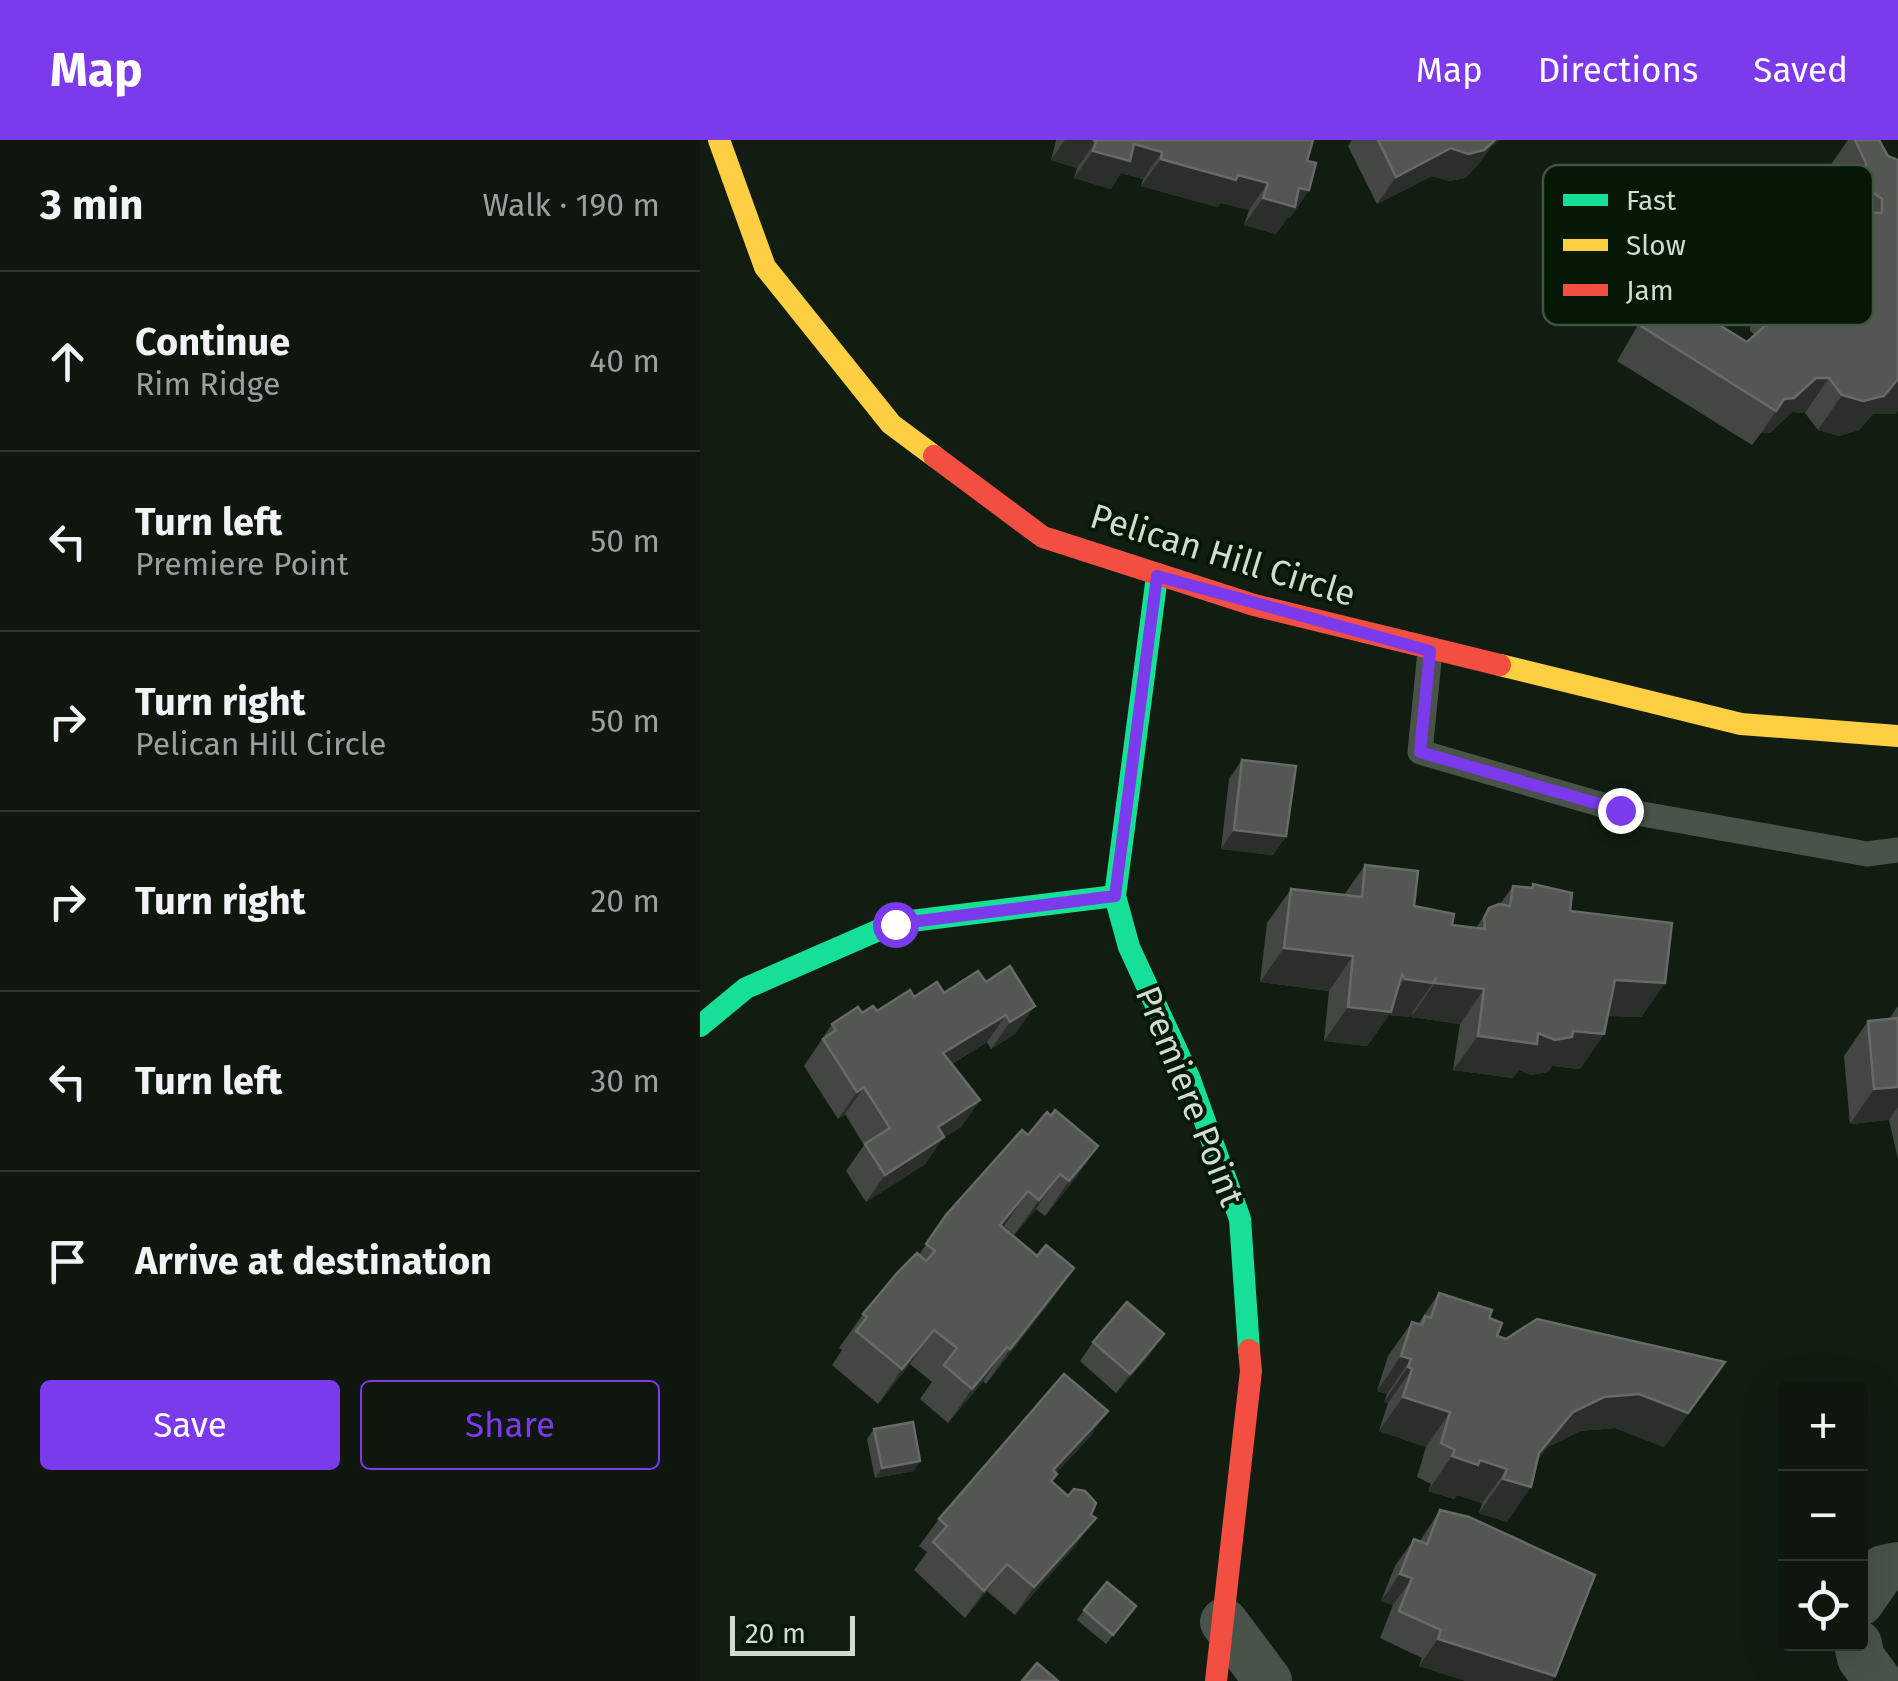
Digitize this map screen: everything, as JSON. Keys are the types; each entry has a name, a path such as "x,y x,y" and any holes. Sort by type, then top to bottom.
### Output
{"street":[{"name":"Pelican Hill Circle","path":"719,140 765,266 890,424 1043,537 1157,576 1430,651 1741,724 1898,736"},
{"name":"Premiere Point","path":"1157,576 1115,896 1129,947 1189,1077 1240,1219 1251,1371 1216,1681"},
{"path":"700,1026 746,988 895,924 1115,896"},
{"path":"1868,1590 1883,1568 1898,1566"},
{"path":"1224,1622 1268,1681"},
{"path":"1860,1651 1878,1681"}],"lane":[{"path":"1430,651 1420,752 1620,810 1868,854 1898,850"}],"building":[{"path":"1093,140 1313,140 1307,161 1316,163 1309,190 1299,188 1295,207 1263,198 1268,183 1238,175 1236,180 1161,159 1162,152 1134,144 1130,161 1093,151"},
{"path":"1378,140 1495,140 1484,150 1468,154 1451,148 1396,177"},
{"path":"1855,140 1879,140 1888,156 1898,160 1898,379 1884,396 1863,401 1842,395 1829,378 1816,378 1794,398 1784,399 1776,411 1641,326 1719,325 1747,342 1766,325 1873,325 1873,213 1882,213 1882,199 1873,193 1873,165 1866,163"},
{"path":"1242,760 1296,766 1286,836 1234,830"},
{"path":"1365,865 1418,871 1414,906 1454,914 1452,925 1485,929 1484,918 1489,908 1499,904 1510,906 1513,886 1533,888 1533,884 1572,893 1570,911 1672,923 1665,983 1615,980 1604,1034 1573,1031 1572,1037 1555,1040 1538,1033 1537,1044 1478,1036 1484,989 1435,983 1436,978 1433,983 1405,979 1402,974 1391,1012 1348,1007 1353,956 1284,948 1291,889 1362,897"},
{"path":"1010,966 1035,1006 1010,1022 1006,1015 943,1053 980,1100 938,1127 944,1137 885,1175 865,1144 890,1128 864,1087 857,1092 823,1039 836,1030 832,1024 858,1007 862,1013 873,1006 877,1011 910,990 914,997 937,982 944,993 978,971 986,982"},
{"path":"1898,1018 1898,1087 1874,1089 1868,1021"},
{"path":"1055,1110 1098,1146 1069,1181 1060,1174 1039,1200 1028,1191 1000,1225 1037,1256 1046,1245 1074,1268 1010,1349 1007,1347 972,1389 944,1365 957,1348 934,1330 902,1369 856,1331 867,1317 863,1314 917,1253 926,1261 935,1251 926,1244 946,1215 1022,1130 1028,1135 1047,1112 1051,1116"},
{"path":"1439,1293 1492,1310 1489,1318 1502,1323 1497,1336 1506,1339 1537,1319 1725,1362 1688,1413 1639,1394 1604,1397 1573,1412 1539,1453 1531,1487 1503,1479 1507,1469 1452,1456 1455,1450 1441,1443 1450,1412 1403,1397 1412,1369 1408,1367 1411,1359 1401,1356 1412,1322 1422,1325 1425,1316 1431,1318"},
{"path":"1127,1302 1164,1334 1130,1374 1093,1342"},
{"path":"1064,1374 1108,1411 1053,1470 1057,1474 1051,1481 1068,1496 1074,1489 1085,1491 1096,1503 1091,1515 1096,1518 1034,1587 1007,1564 984,1591 933,1542 947,1526 939,1519"},
{"path":"913,1422 920,1461 882,1468 874,1429"},
{"path":"1440,1510 1469,1517 1595,1575 1555,1676 1438,1639 1441,1630 1399,1611 1412,1578 1400,1574 1414,1539 1427,1544"},
{"path":"1107,1582 1136,1606 1113,1635 1084,1610"},
{"path":"1037,1663 1058,1681 1022,1681"}],"traffic: fast":[{"path":"1157,576 1115,896 1129,947 1189,1077 1240,1219 1249,1350"},
{"path":"700,1026 746,988 895,923 1115,896"}],"traffic: slow":[{"path":"719,140 765,267 891,424 934,456"},
{"path":"1500,665 1741,724 1898,736"}],"traffic: jam":[{"path":"934,456 1043,537 1254,605 1500,665"},
{"path":"1216,1681 1251,1371 1249,1350"}],"route":[{"path":"895,924 1115,896 1157,576 1430,651 1420,752 1620,810"}]}
